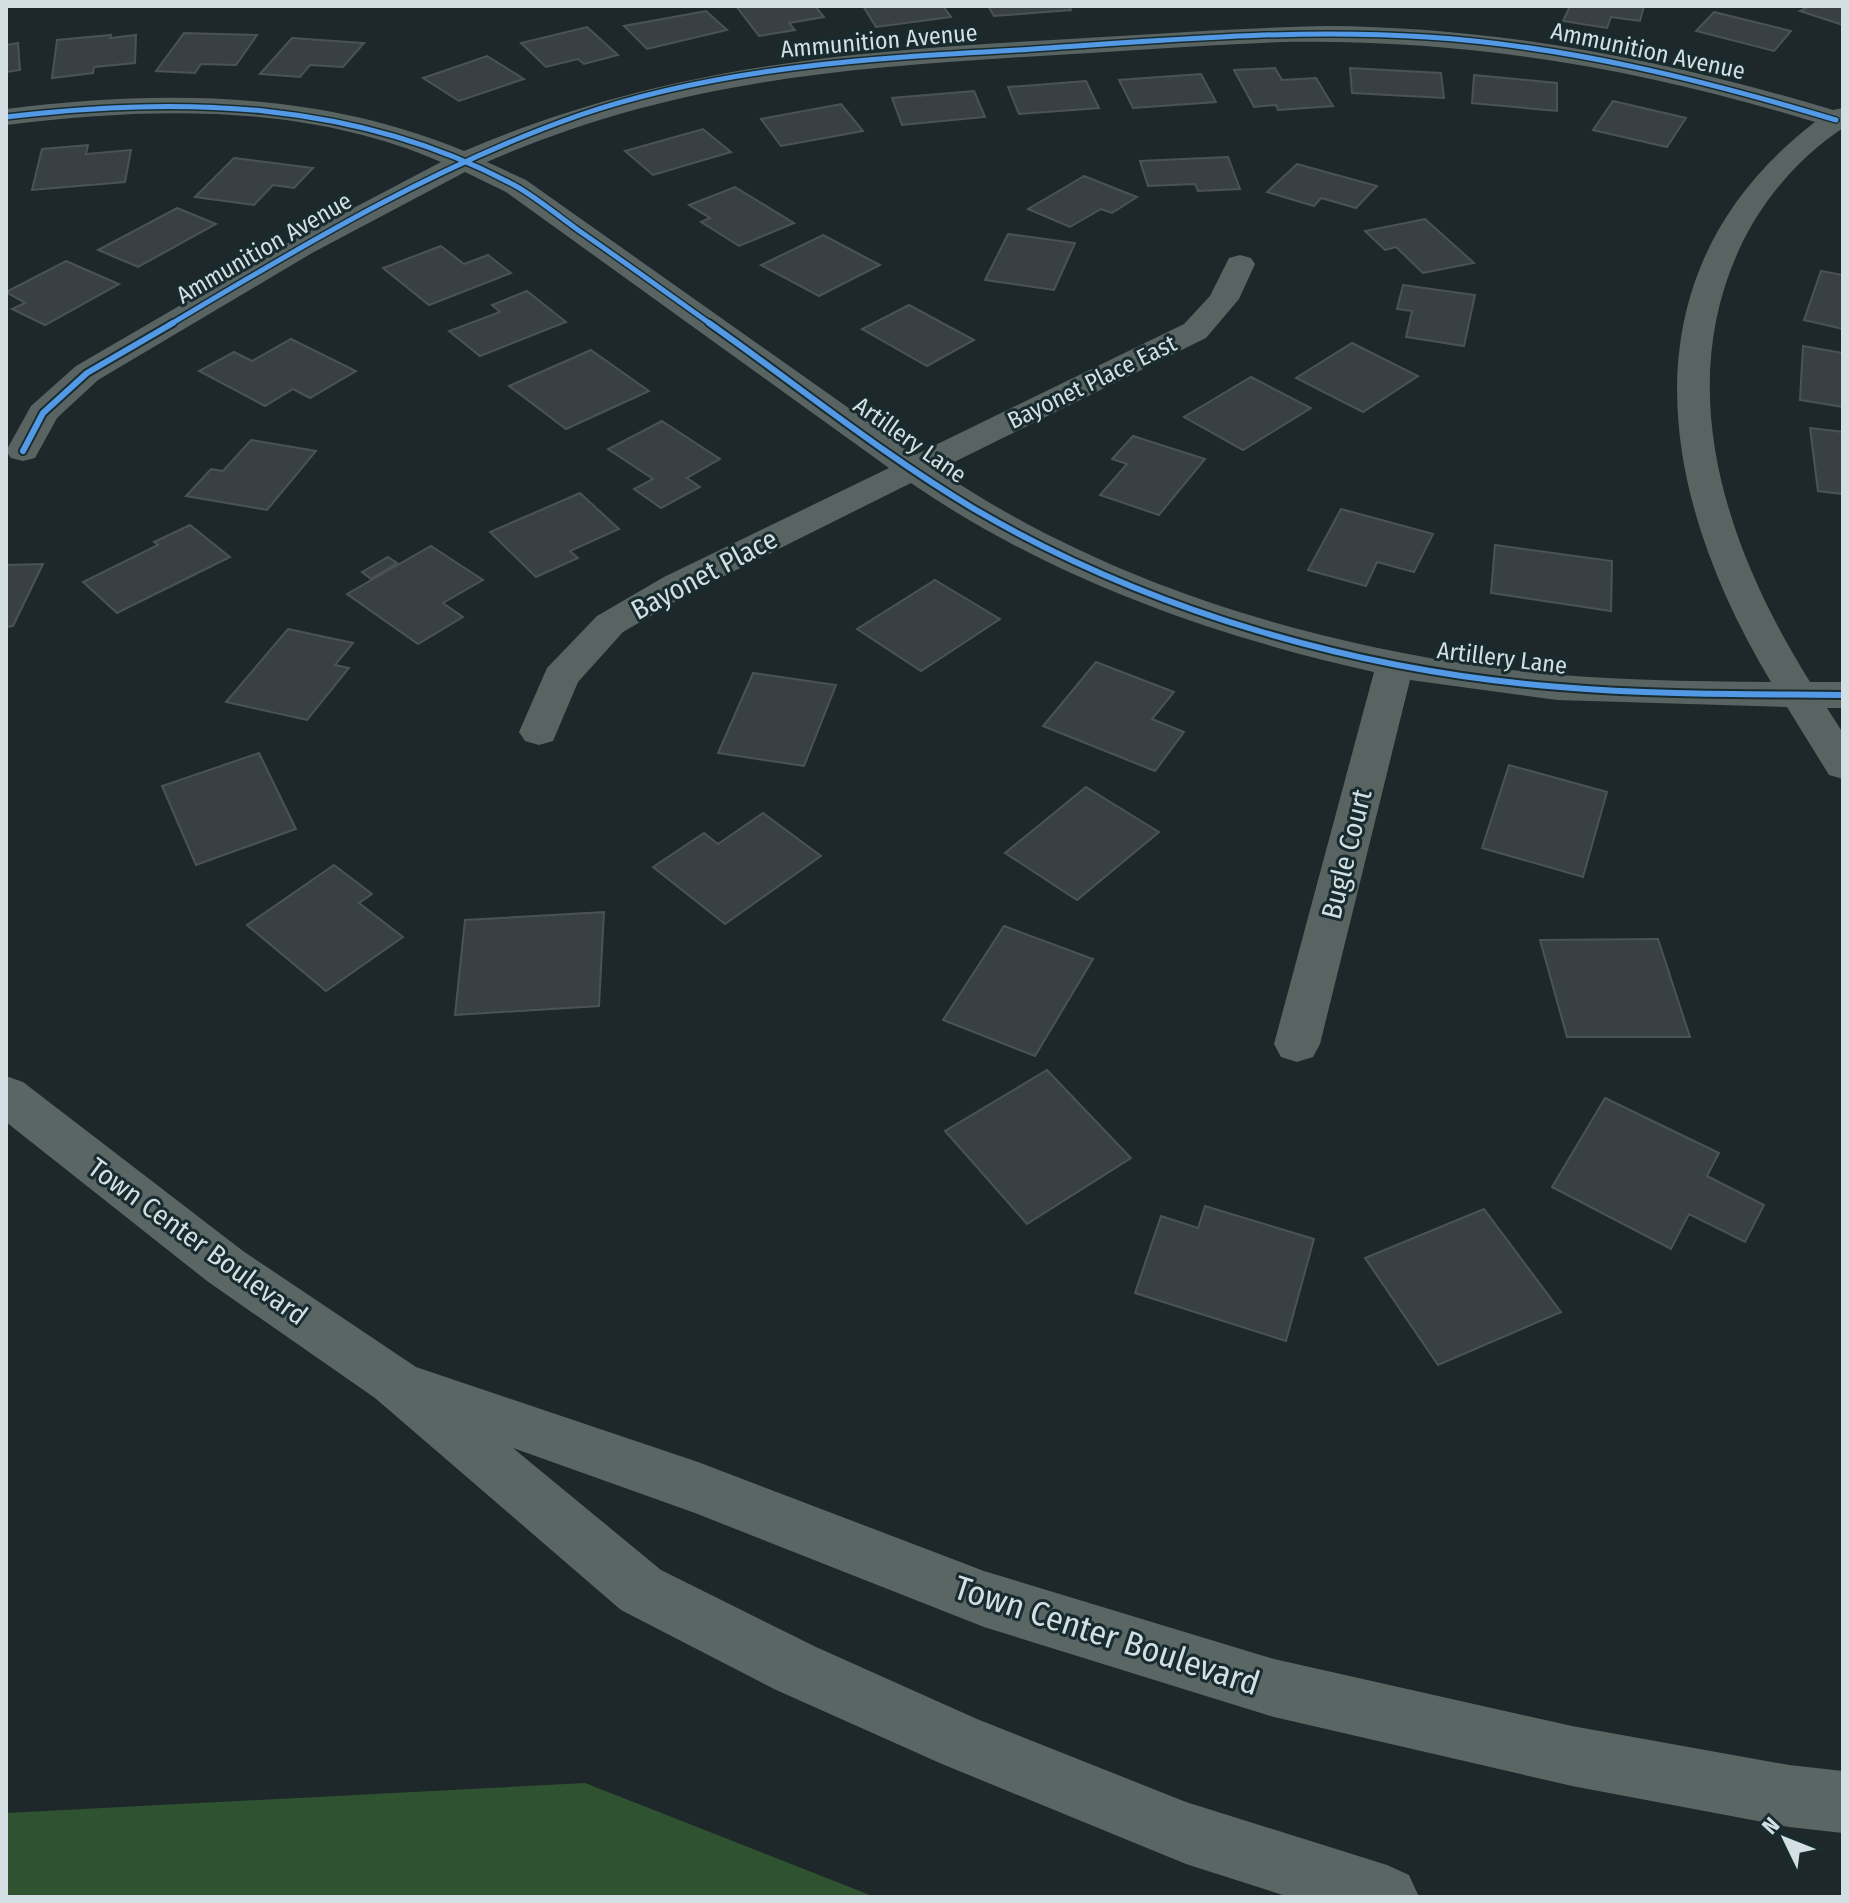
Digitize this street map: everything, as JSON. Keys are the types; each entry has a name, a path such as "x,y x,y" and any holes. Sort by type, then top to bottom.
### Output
{"street":[{"name":"Ammunition Avenue","path":"23,451 43,413 87,373 395,195 525,135 613,104 690,85 776,69 868,59 1282,34 1436,38 1561,51 1677,74 1840,118"},
{"name":"Artillery Lane","path":"6,117 160,105 236,108 304,116 377,130 464,161 516,186 976,510 1075,561 1160,596 1285,636 1395,664 1554,687 1694,695 1843,695"},
{"path":"1840,118 1805,144 1751,201 1713,267 1694,338 1690,415 1709,508 1750,610 1843,765"},
{"name":"Bayonet Place East","path":"916,468 1195,331 1224,299 1240,264"},
{"name":"Bayonet Place","path":"539,732 561,677 610,624 677,585 916,468"},
{"name":"Bugle Court","path":"1297,1044 1395,664"},
{"name":"Town Center Boulevard","path":"6,1095 225,1266 394,1381 641,1590 795,1668 963,1743 1186,1833 1387,1897"},
{"name":"Town Center Boulevard","path":"394,1381 698,1488 984,1599 1274,1688 1572,1756 1789,1796 1843,1802"}],"green space":[{"path":"585,1783 875,1897 6,1897 6,1813"}],"building":[{"path":"736,6 815,6 824,17 789,23 795,30 759,36"},
{"path":"863,6 943,6 951,17 876,27"},
{"path":"988,6 1069,6 1071,10 994,16"},
{"path":"1570,6 1644,6 1640,21 1611,17 1607,28 1563,21"},
{"path":"1810,6 1843,6 1843,25 1800,11"},
{"path":"706,11 727,30 647,49 624,26"},
{"path":"1714,12 1791,31 1774,51 1696,31"},
{"path":"587,27 618,55 584,64 578,59 546,67 521,43"},
{"path":"184,33 257,35 236,65 201,64 195,73 156,71"},
{"path":"111,35 110,38 136,35 135,63 94,67 93,73 52,78 57,40"},
{"path":"292,38 364,43 343,67 310,65 300,77 260,74"},
{"path":"18,43 20,70 6,72 6,45"},
{"path":"487,56 524,79 459,101 423,78"},
{"path":"1275,68 1282,80 1316,78 1333,106 1278,110 1276,105 1254,107 1234,70"},
{"path":"1350,68 1441,73 1444,98 1352,93"},
{"path":"1201,74 1216,102 1133,108 1119,80"},
{"path":"1474,75 1557,83 1557,111 1472,103"},
{"path":"1086,81 1099,108 1019,114 1008,87"},
{"path":"974,91 985,117 902,125 892,98"},
{"path":"1613,101 1686,118 1667,147 1593,130"},
{"path":"841,104 863,131 781,146 761,119"},
{"path":"703,129 731,152 653,175 625,151"},
{"path":"88,145 86,154 131,150 125,182 32,190 42,149"},
{"path":"1228,157 1240,189 1198,191 1195,184 1148,186 1140,161"},
{"path":"234,158 313,168 294,188 273,185 254,205 195,197"},
{"path":"1297,164 1377,186 1356,208 1321,198 1314,206 1267,192"},
{"path":"1084,176 1137,197 1112,213 1101,209 1070,227 1028,209"},
{"path":"735,187 794,223 739,246 701,222 710,218 689,205"},
{"path":"177,208 216,224 138,267 98,250"},
{"path":"1425,219 1474,263 1423,273 1396,247 1385,250 1365,231"},
{"path":"1008,234 1075,243 1054,290 985,280"},
{"path":"823,235 880,265 819,296 761,265"},
{"path":"441,246 464,264 488,255 511,273 429,305 383,268"},
{"path":"66,261 119,284 45,325 12,309 25,303 6,292"},
{"path":"1821,271 1843,275 1843,329 1804,320"},
{"path":"1403,285 1475,295 1464,346 1406,337 1412,311 1397,309"},
{"path":"527,291 566,322 480,356 449,331 500,312 492,305"},
{"path":"909,305 974,340 927,366 862,329"},
{"path":"291,339 356,371 310,398 293,389 265,406 199,371 234,352 252,361"},
{"path":"1352,343 1418,376 1363,412 1296,378"},
{"path":"1803,346 1843,353 1843,407 1800,400"},
{"path":"591,350 649,391 566,429 509,386"},
{"path":"1251,377 1311,408 1243,450 1184,417"},
{"path":"662,421 720,459 687,478 700,487 661,508 634,489 653,479 608,449"},
{"path":"1810,428 1843,432 1843,494 1818,491"},
{"path":"1133,436 1205,459 1159,515 1100,495 1127,464 1112,459"},
{"path":"251,440 316,451 267,510 186,496 211,469 223,471"},
{"path":"580,493 619,529 570,551 578,558 536,577 490,532"},
{"path":"1341,509 1433,534 1414,572 1377,562 1366,586 1308,570"},
{"path":"190,525 230,557 117,613 83,582 158,545 154,542"},
{"path":"1495,545 1612,561 1611,611 1491,593"},
{"path":"431,546 483,580 443,603 463,617 418,644 347,594"},
{"path":"388,557 397,563 371,579 362,572"},
{"path":"43,564 13,626 6,627 6,565"},
{"path":"935,580 1000,619 921,671 857,629"},
{"path":"288,629 353,643 335,665 349,668 307,720 226,702"},
{"path":"1096,662 1174,692 1152,719 1184,732 1155,771 1043,726"},
{"path":"753,673 836,685 804,766 718,753"},
{"path":"259,753 296,829 196,865 162,786"},
{"path":"1509,765 1607,792 1583,877 1482,848"},
{"path":"1086,787 1159,832 1077,900 1005,853"},
{"path":"763,813 821,856 725,924 653,867 704,833 718,844"},
{"path":"334,865 372,894 359,903 403,937 326,991 247,925"},
{"path":"604,912 599,1006 455,1015 465,920"},
{"path":"1004,926 1093,959 1035,1056 943,1020"},
{"path":"1658,939 1690,1037 1567,1037 1540,940"},
{"path":"1047,1070 1131,1158 1027,1224 945,1131"},
{"path":"1605,1098 1719,1153 1707,1176 1764,1205 1745,1242 1689,1214 1671,1249 1552,1187"},
{"path":"1205,1206 1314,1239 1286,1341 1135,1293 1161,1216 1198,1228"},
{"path":"1484,1209 1561,1312 1438,1365 1365,1258"}],"cycle path":[{"path":"23,451 43,413 87,373 356,216 467,160 523,136 646,96 709,82 835,64 963,53 1240,36 1368,34 1487,42 1605,60 1721,87 1836,120"},
{"path":"6,117 160,105 265,109 367,127 441,152 516,186 914,469 978,511 1113,578 1258,630 1408,667 1483,679 1628,691 1843,695"}]}
